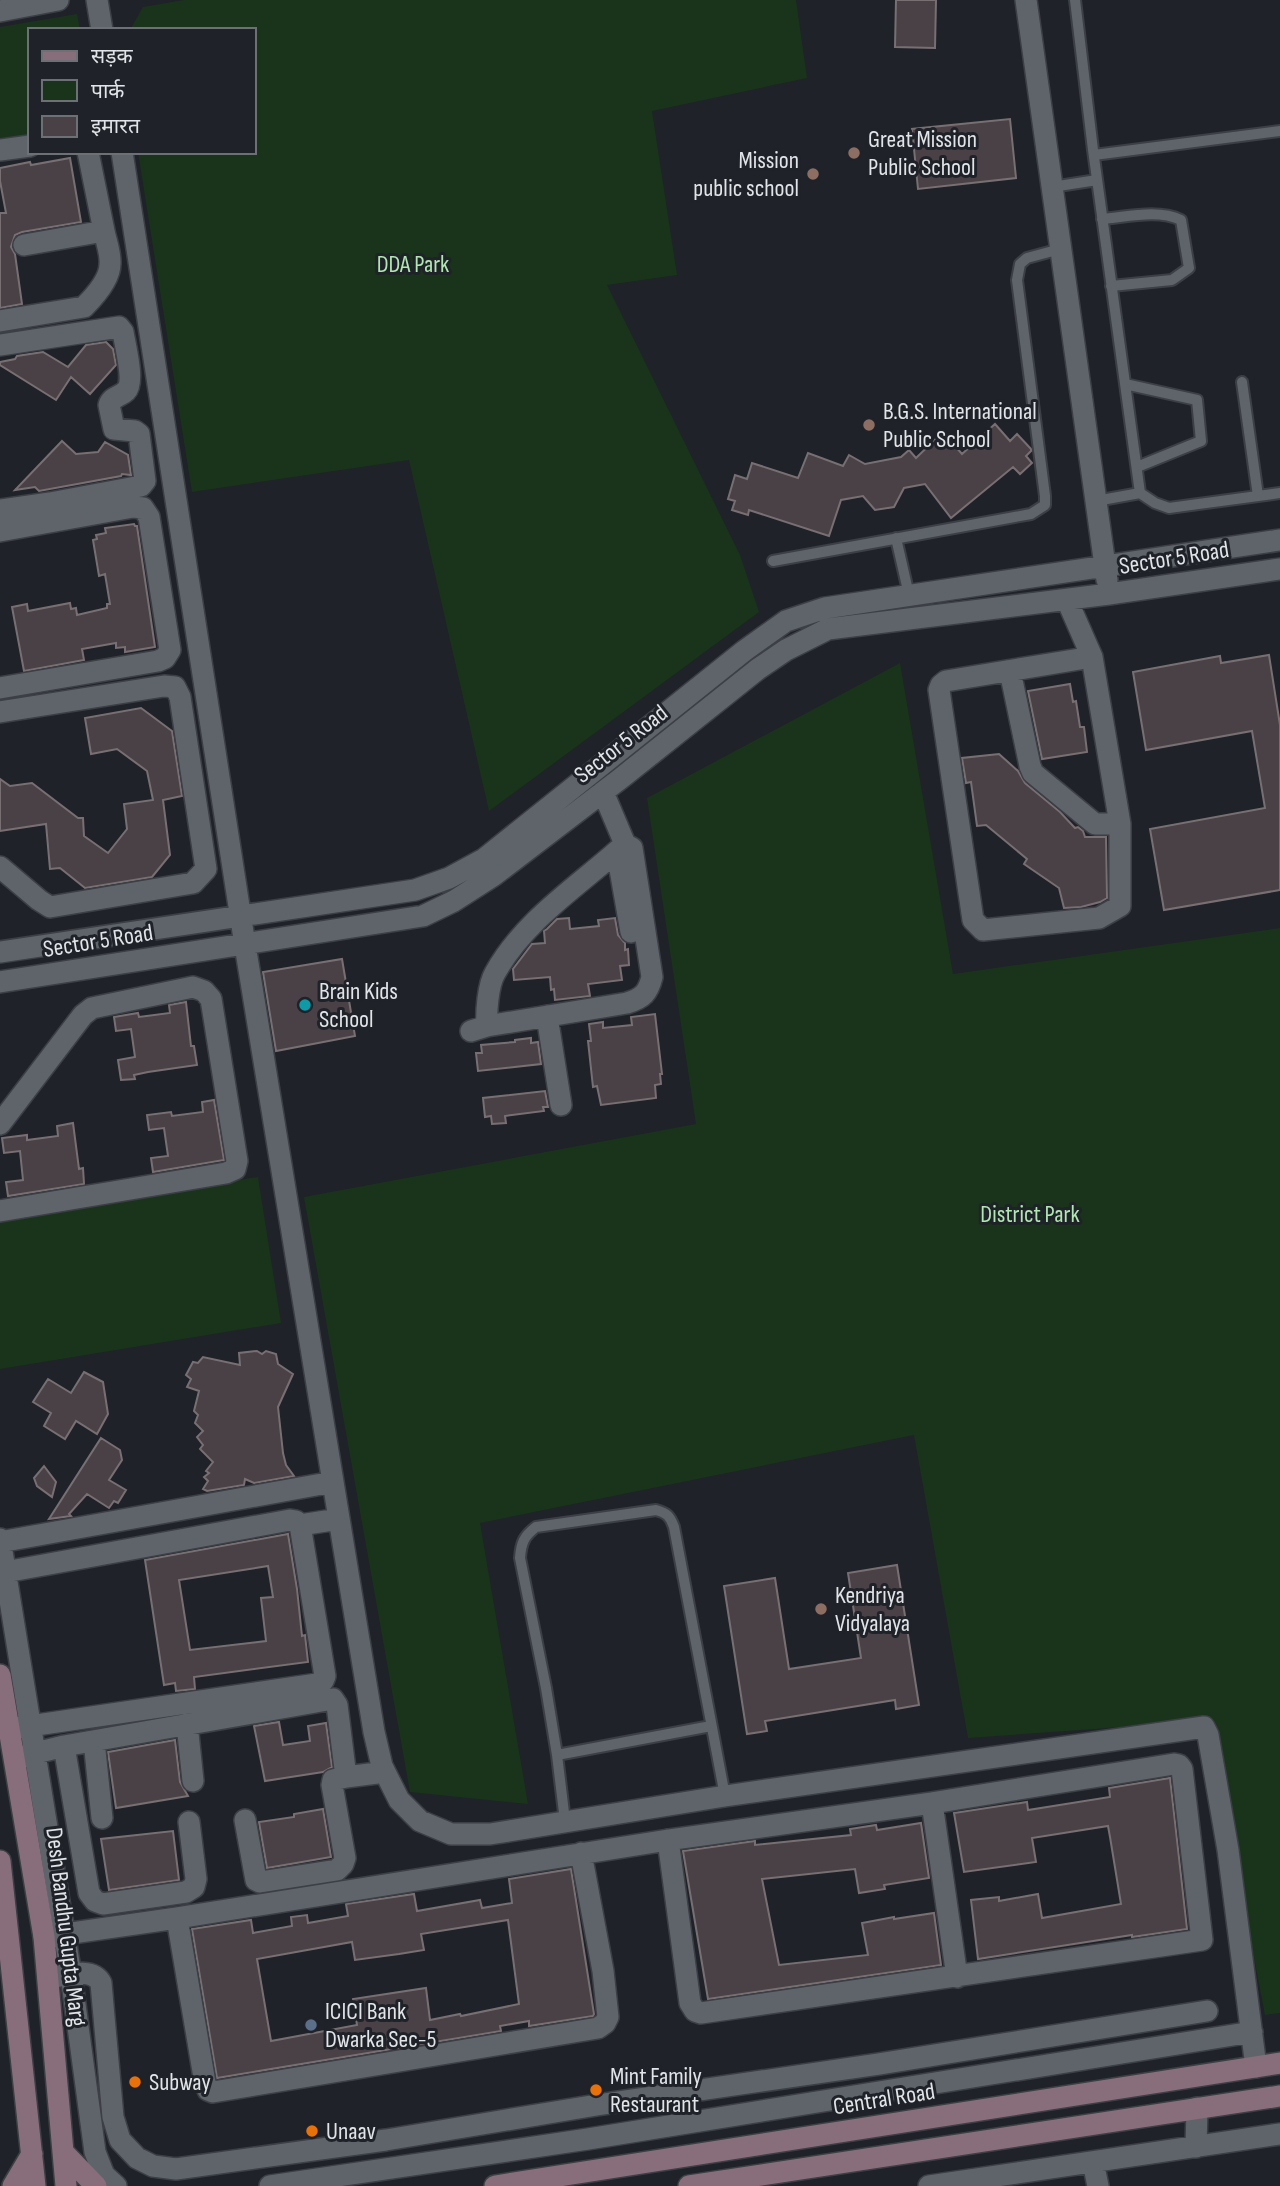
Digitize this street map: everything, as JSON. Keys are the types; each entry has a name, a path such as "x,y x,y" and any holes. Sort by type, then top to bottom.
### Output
{"main road":[{"name":"Desh Bandhu Gupta Marg","path":"0,1675 20,1727 54,1935 48,1978 66,2186"},
{"path":"0,1861 5,1948 35,2186"},
{"name":"Central Road","path":"495,2186 1280,2063"},
{"path":"689,2186 761,2181 1280,2095"},
{"path":"64,2152 96,2186"},
{"path":"13,2186 32,2154"}],"street":[{"path":"0,11 58,0"},
{"path":"97,0 102,28"},
{"path":"1026,0 1109,594"},
{"path":"0,150 28,146"},
{"path":"0,321 83,307 90,301 109,270 110,262 88,154"},
{"path":"122,154 245,944 374,1732 385,1772 399,1800 421,1821 451,1834 490,1833 1204,1727 1208,1735 1228,1850 1256,2067"},
{"path":"24,245 104,231"},
{"path":"0,345 118,327 123,332 130,382 125,392 113,397 109,405 114,429 135,431 139,435 145,481 141,486 0,510"},
{"path":"0,531 133,507 143,509 149,517 170,650 158,661 0,688"},
{"name":"Sector 5 Road","path":"0,952 415,890 449,878 484,859 744,651 786,621 825,608 1280,540"},
{"name":"Sector 5 Road","path":"0,982 423,916 454,901 493,876 758,669 786,650 828,629 1067,600 1280,569"},
{"path":"1067,600 1092,657 1120,824 1120,906 1099,918 983,930 973,920 941,685 946,681 1092,657"},
{"path":"1010,671 1033,773 1095,824 1120,824"},
{"path":"0,712 164,686 175,687 180,697 206,869 194,883 50,907 0,867"},
{"path":"603,792 621,848 631,936"},
{"path":"621,848 632,848 652,977 649,989 642,998 627,1003 479,1029 486,1013 493,975 527,929 621,848"},
{"path":"0,1124 83,1015 92,1008 192,987 204,991 211,999 237,1161 236,1169 226,1173 0,1211"},
{"path":"547,1016 561,1105"},
{"path":"3,1572 296,1521 300,1525 325,1676 323,1681 317,1684 20,1727 3,1572 0,1541 333,1482"},
{"path":"300,1525 340,1519"},
{"path":"24,1756 64,1746 333,1699 337,1705 346,1777"},
{"path":"187,1724 193,1781"},
{"path":"94,1741 102,1818"},
{"path":"64,1746 89,1893 95,1901 103,1904 186,1892 194,1887 196,1879 189,1822"},
{"path":"116,2186 104,2175 96,2152 71,1975 54,1935 177,1919 581,1853 668,1840 932,1803 1174,1764 1182,1769 1202,1940 701,2013 695,2011 690,2003 668,1840"},
{"path":"245,1820 256,1880 260,1882 337,1870 345,1858 331,1785 333,1780 385,1772"},
{"path":"932,1803 957,1977"},
{"path":"177,1919 208,2090 213,2092 262,2084 598,2028 605,2023 608,2017 603,1971 581,1853"},
{"path":"48,1978 92,1973 98,1978 101,1983 113,2117 120,2140 137,2158 153,2166 176,2169 347,2146 1207,2011"},
{"path":"270,2186 671,2126 1252,2032"},
{"path":"1027,2039 1031,2067"},
{"path":"666,2095 671,2126"},
{"path":"1196,2108 1196,2147"},
{"path":"929,2186 1280,2134"},
{"path":"1093,2162 1098,2186"}],"lane":[{"path":"1075,0 1140,493"},
{"path":"1094,155 1280,131"},
{"path":"1052,187 1097,180"},
{"path":"1102,219 1149,215 1172,216 1181,220 1189,268 1172,281 1111,286"},
{"path":"773,561 1031,514 1045,505 1017,280 1020,264 1027,258 1060,249"},
{"path":"1242,382 1258,496"},
{"path":"1125,384 1197,400 1201,441 1137,467"},
{"path":"1096,501 1140,493 1169,508 1280,493"},
{"path":"897,538 909,595"},
{"path":"565,1821 546,1688 520,1558 525,1535 536,1527 656,1510 670,1517 725,1796"},
{"path":"557,1755 711,1726"}],"green space":[{"name":"DDA Park","path":"184,0 796,0 807,78 652,111 677,275 607,285 740,555 759,612 489,811 409,460 192,492 138,154 256,154 256,28 131,28 143,7"},
{"path":"77,14 80,28 28,28 28,135 0,140 0,27"},
{"name":"District Park","path":"900,663 953,974 1280,928 1280,2013 1265,2015 1209,1721 968,1738 914,1435 480,1523 528,1804 410,1792 304,1197 696,1124 647,798"},
{"path":"258,1177 281,1323 0,1369 0,1219"}],"building":[{"path":"896,0 936,0 935,48 895,47"},
{"path":"1010,119 1016,178 918,189 912,129"},
{"path":"70,158 81,222 15,235 11,247 15,254 22,304 0,308 0,213 6,213 0,168"},
{"path":"106,342 113,349 116,365 90,394 71,377 56,400 0,365 0,362 15,359 17,356 43,352 68,367 86,345"},
{"path":"995,424 1010,441 1017,434 1031,449 1026,456 1032,463 1020,474 1013,467 951,518 925,484 904,488 894,507 875,510 863,496 841,500 829,536 749,510 748,515 732,510 735,501 728,499 735,475 747,479 752,463 798,478 808,453 843,466 849,455 865,464 901,457 909,450 916,458 943,432 962,454"},
{"path":"62,441 76,454 98,452 105,442 128,455 131,475 122,474 39,491 35,487 15,490"},
{"path":"134,524 137,526 155,647 125,652 125,647 116,648 116,643 82,649 84,660 24,671 12,607 27,604 28,611 70,603 71,609 76,608 77,615 107,608 107,604 110,604 105,574 99,576 93,540 97,539 96,535 106,533 105,528"},
{"path":"1269,655 1280,725 1280,890 1164,910 1150,829 1265,808 1252,731 1146,750 1133,672 1220,656 1221,663"},
{"path":"1070,684 1080,727 1084,727 1087,752 1042,759 1028,691"},
{"path":"141,708 172,731 182,796 163,800 170,855 152,877 85,888 60,868 50,869 46,824 0,831 0,779 10,786 32,783 78,818 83,818 84,836 108,853 127,829 124,804 153,800 147,771 117,749 91,754 85,718"},
{"path":"999,754 1018,771 1025,783 1075,828 1083,831 1085,837 1106,837 1107,898 1081,907 1064,908 1059,888 1024,864 1027,859 986,825 977,826 971,782 966,783 962,758"},
{"path":"569,918 570,929 599,926 598,920 615,918 618,935 625,943 625,950 628,949 629,965 620,966 622,980 588,984 590,996 555,1000 550,977 514,980 513,969 532,944 545,943 544,931 557,919"},
{"name":"Brain Kids School","path":"342,959 355,1036 276,1051 263,972"},
{"path":"186,1002 191,1046 194,1046 197,1065 148,1072 134,1075 135,1079 121,1080 118,1060 135,1057 131,1029 116,1031 114,1017 138,1013 139,1017 170,1013 169,1005"},
{"path":"655,1014 662,1074 661,1084 655,1085 656,1098 601,1105 597,1086 593,1087 589,1024 603,1022 603,1028 632,1025 631,1017"},
{"path":"531,1038 531,1043 538,1042 541,1064 478,1071 476,1053 482,1053 481,1045"},
{"path":"545,1091 548,1107 543,1107 544,1111 505,1116 506,1123 492,1124 491,1116 485,1117 483,1098"},
{"path":"214,1100 224,1160 153,1172 151,1158 168,1156 164,1128 149,1130 147,1115 171,1112 172,1116 203,1112 202,1102"},
{"path":"73,1123 79,1169 83,1168 84,1184 8,1196 6,1182 23,1180 20,1151 4,1153 2,1138 27,1135 27,1140 58,1136 57,1126"},
{"path":"257,1351 262,1354 266,1351 276,1354 278,1364 293,1374 278,1407 283,1453 286,1465 294,1476 254,1483 245,1479 244,1485 207,1491 203,1489 208,1481 204,1477 209,1473 206,1471 213,1462 200,1449 203,1445 197,1437 203,1431 195,1423 198,1415 194,1411 199,1391 187,1387 191,1379 186,1375 193,1362 198,1363 203,1357 240,1365 239,1353"},
{"path":"84,1372 103,1382 108,1414 97,1434 76,1421 65,1439 44,1426 51,1413 33,1402 48,1379 71,1393"},
{"path":"101,1438 120,1450 122,1460 109,1480 126,1490 118,1503 114,1501 109,1508 87,1494 69,1514 71,1516 49,1519"},
{"path":"44,1466 56,1482 52,1497 37,1486 34,1478"},
{"path":"288,1534 308,1662 194,1677 195,1689 176,1691 175,1683 164,1685 145,1560","holes":["268,1566 273,1597 261,1598 266,1641 190,1650 179,1580"]},
{"path":"897,1565 919,1705 896,1709 895,1700 765,1721 767,1731 747,1734 724,1586 775,1578 789,1669 861,1658 848,1573"},
{"path":"279,1722 283,1745 310,1741 308,1726 326,1723 332,1767 323,1772 265,1781 254,1726"},
{"path":"175,1740 180,1782 188,1796 116,1808 108,1752"},
{"path":"1170,1778 1187,1929 978,1959 971,1900 999,1897 999,1901 1038,1894 1042,1918 1121,1904 1110,1837 1108,1826 1032,1838 1036,1862 964,1872 954,1813 1027,1802 1028,1810 1110,1797 1109,1788"},
{"path":"323,1809 331,1857 267,1868 259,1822"},
{"path":"921,1823 929,1878 884,1885 885,1889 859,1893 855,1869 762,1879 779,1965 868,1955 862,1923 934,1913 941,1965 708,1999 683,1851 755,1841 755,1845 851,1835 850,1829 876,1825 877,1830"},
{"path":"173,1831 179,1880 109,1890 101,1839"},
{"path":"571,1869 593,2016 529,2026 529,2021 500,2026 501,2031 217,2078 192,1929 251,1920 253,1933 292,1926 291,1917 307,1915 308,1923 348,1916 346,1904 414,1894 417,1911 480,1900 482,1908 512,1903 509,1879","holes":["508,1920 519,2004 430,2020 426,1988 353,1999 357,2025 271,2041 257,1959 352,1942 355,1960 399,1954 424,1950 421,1934"]}],"place":[{"name":"Great Mission Public School","path":"854,153"},
{"name":"Mission public school","path":"813,174"},
{"name":"B.G.S. International Public School","path":"869,425"},
{"name":"Brain Kids School","path":"305,1005"},
{"name":"Kendriya Vidyalaya","path":"821,1609"},
{"name":"ICICI Bank Dwarka Sec-5","path":"311,2025"},
{"name":"Subway","path":"135,2082"},
{"name":"Mint Family Restaurant","path":"596,2090"},
{"name":"Unaav","path":"312,2131"}]}
